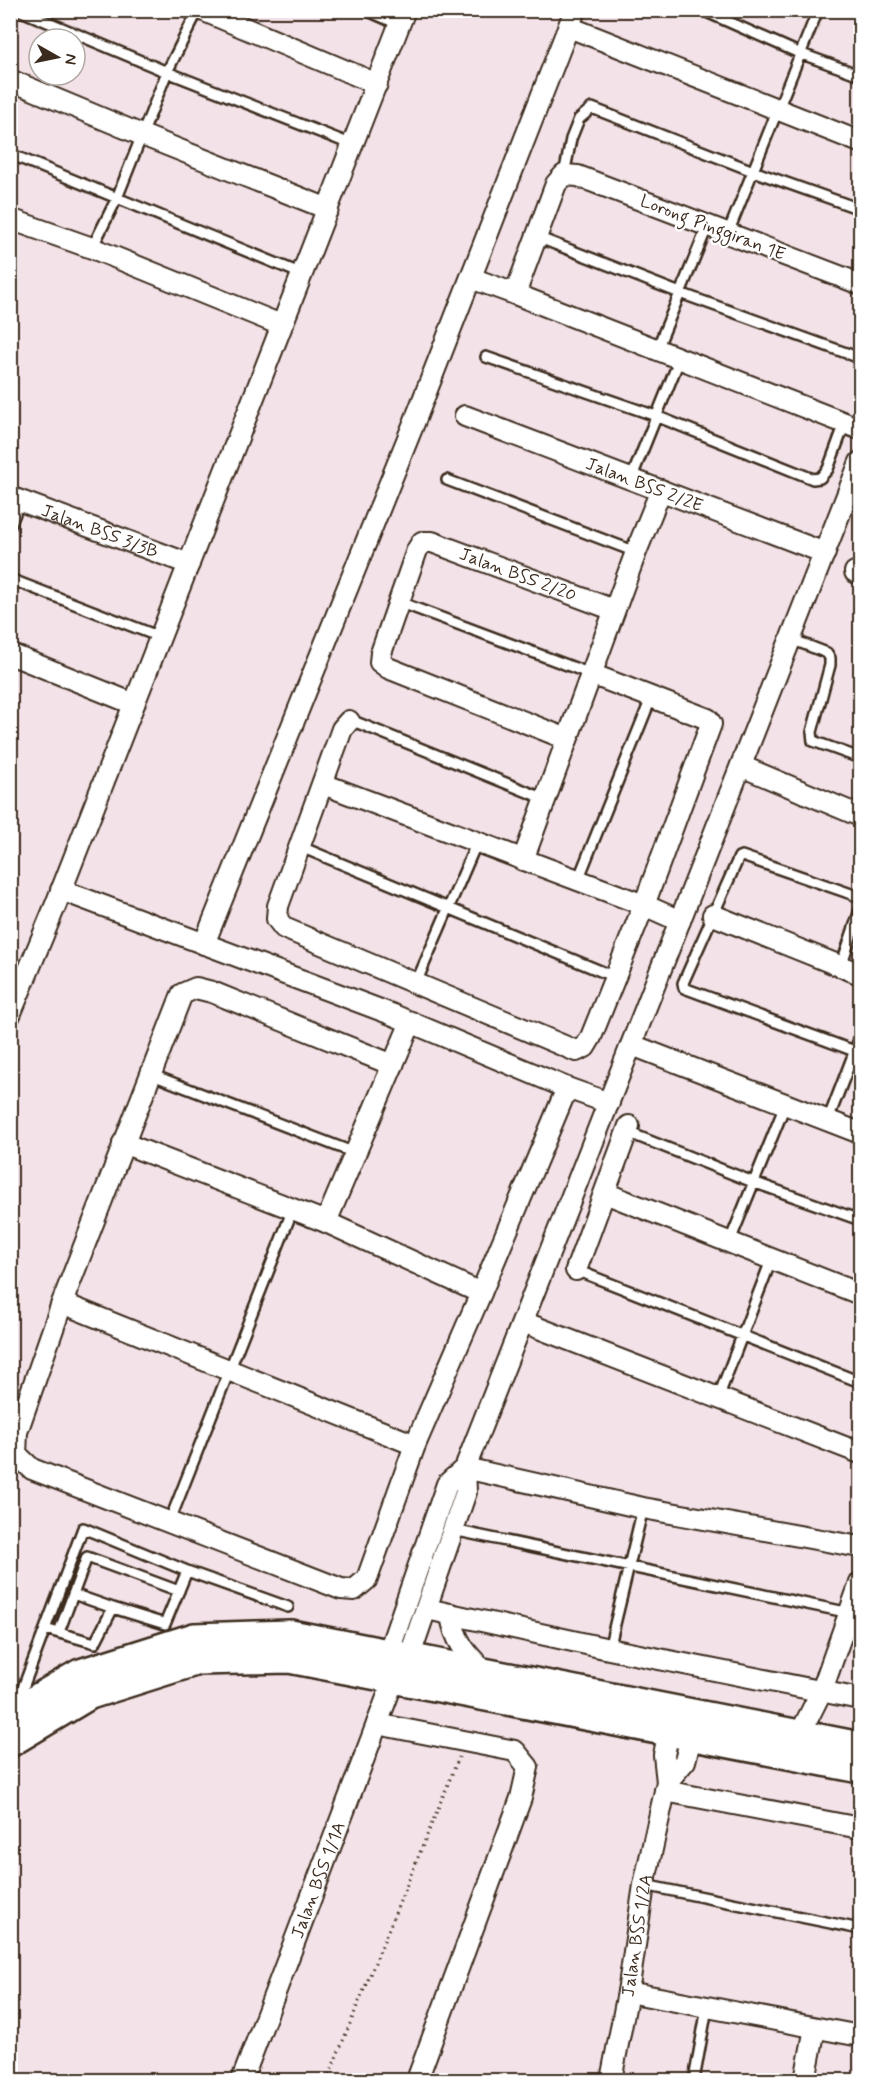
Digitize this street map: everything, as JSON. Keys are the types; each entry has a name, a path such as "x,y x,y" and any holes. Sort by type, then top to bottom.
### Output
{"street":[{"path":"200,10 377,84"},
{"path":"10,1015 402,18"},
{"path":"204,944 471,278 572,19 778,110 861,142"},
{"path":"10,80 328,209"},
{"path":"515,294 556,184 564,175"},
{"name":"Lorong Pinggiran 1E","path":"564,175 578,176 861,284"},
{"path":"10,219 92,248 281,325"},
{"path":"471,278 853,426"},
{"name":"Jalan BSS 2/2E","path":"465,416 825,553"},
{"path":"397,1663 427,1609 466,1492 465,1468 861,462"},
{"path":"523,860 614,610 661,490"},
{"name":"Jalan BSS 3/3B","path":"15,499 189,564"},
{"name":"Jalan BSS 2/20","path":"399,602 417,550 422,542 432,542 614,610"},
{"path":"399,602 380,662 388,668 567,739"},
{"path":"10,654 134,704"},
{"path":"348,721 342,729 301,848 278,906 277,919 284,928 576,1051 585,1047 591,1036 644,905 711,724 708,719 591,674"},
{"path":"741,766 861,816"},
{"path":"323,784 644,905 680,921"},
{"path":"61,890 411,1022 567,1088 609,1103"},
{"path":"713,915 861,974"},
{"path":"393,1065 212,992 196,988 182,994 62,1303 17,1432 16,1454 32,1469 342,1589 354,1590 367,1579 415,1445 567,1088"},
{"path":"326,1222 411,1022"},
{"path":"632,1045 861,1133"},
{"path":"576,1270 628,1129"},
{"path":"123,1143 326,1222 481,1293"},
{"path":"605,1193 861,1294"},
{"path":"62,1303 415,1445"},
{"path":"523,1322 861,1453"},
{"path":"465,1468 643,1508 861,1547"},
{"path":"397,1663 447,1484 465,1468"},
{"path":"800,1734 855,1614 861,1583"},
{"path":"427,1609 609,1649 861,1699"},
{"path":"451,1614 459,1644 485,1673"},
{"path":"12,1713 80,1673 194,1637 291,1634 397,1663 682,1723 800,1734 861,1746"},
{"path":"10,1743 90,1695 198,1661 290,1659 397,1663 485,1673 861,1769"},
{"name":"Jalan BSS 1/1A","path":"242,2080 377,1724 397,1663"},
{"path":"682,1723 685,1761 666,1787 861,1828"},
{"path":"377,1724 515,1751 528,1767 521,1798 417,2080"},
{"name":"Jalan BSS 1/2A","path":"611,2080 628,1992 644,1885 666,1787"},
{"path":"628,1992 861,2036"},
{"path":"805,2080 815,2028"}],"lane":[{"path":"19,10 167,72 353,145"},
{"path":"92,248 117,198 167,72 200,10"},
{"path":"366,10 402,18"},
{"path":"702,10 799,53 861,75"},
{"path":"728,233 818,10"},
{"path":"564,175 571,139 579,118 592,108 753,171 861,209"},
{"path":"10,154 302,274"},
{"path":"657,349 708,225"},
{"path":"537,237 680,293 861,358"},
{"path":"486,357 656,416 813,479 820,478 828,469 853,426"},
{"path":"631,479 680,358"},
{"path":"447,480 636,552"},
{"path":"10,526 15,499"},
{"path":"10,579 160,637"},
{"path":"399,602 591,674"},
{"path":"791,639 827,653 830,658 812,732 813,741 861,758"},
{"path":"578,880 652,696"},
{"path":"348,721 358,723 545,800"},
{"path":"416,983 477,842"},
{"path":"301,848 615,977"},
{"path":"858,1052 684,988 683,983 739,857 742,856 861,897"},
{"path":"841,966 861,910"},
{"path":"828,1120 858,1052 861,1037"},
{"path":"150,1074 355,1153"},
{"path":"730,1241 786,1103"},
{"path":"628,1129 753,1182 861,1220"},
{"path":"169,1523 293,1209"},
{"path":"718,1398 772,1258"},
{"path":"576,1270 861,1382"},
{"path":"609,1649 643,1508"},
{"path":"12,1713 83,1528 187,1571 288,1607"},
{"path":"453,1530 855,1614"},
{"path":"59,1632 87,1557 179,1591"},
{"path":"73,1594 165,1624 187,1571"},
{"path":"45,1629 96,1643 113,1608"},
{"path":"644,1885 861,1929"},
{"path":"694,2080 707,2008"}],"path":[{"path":"327,2080 465,1741"}]}
